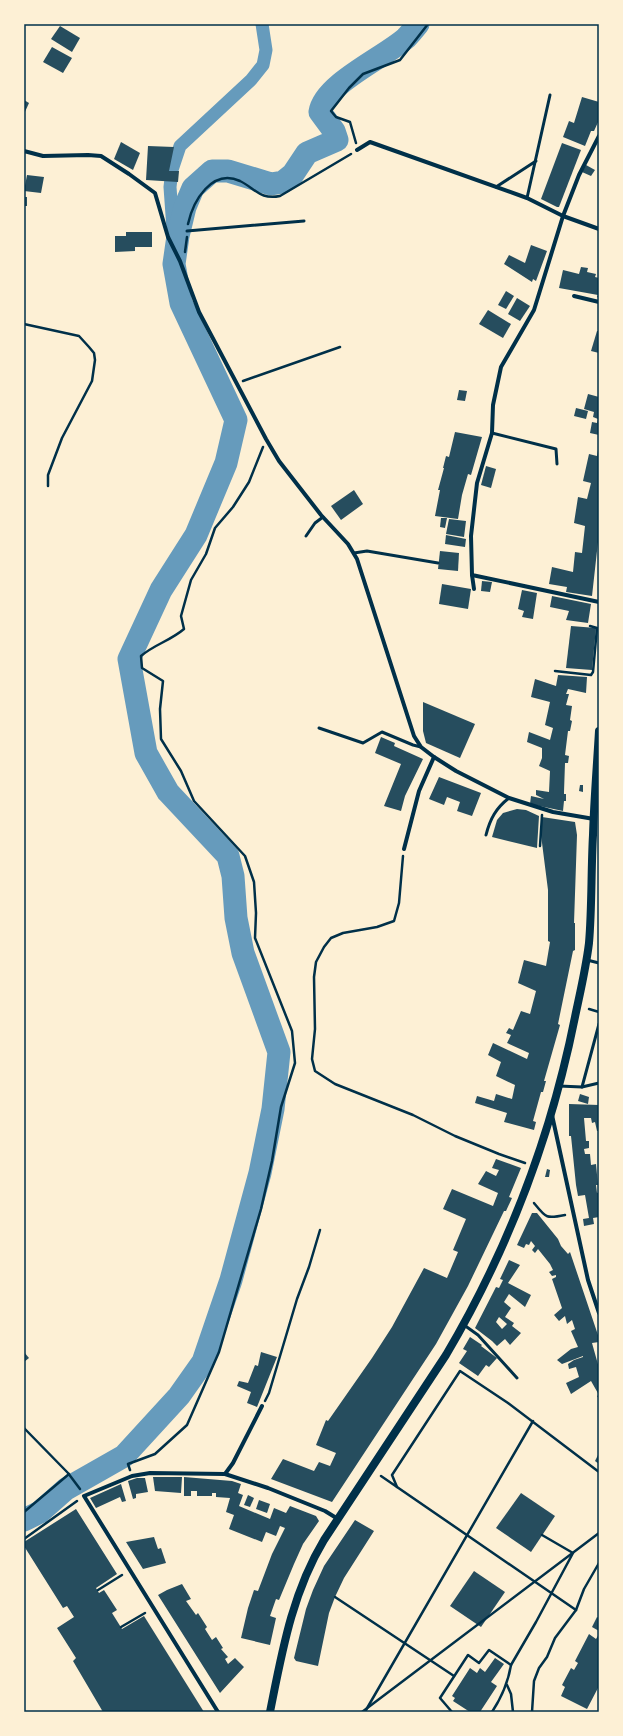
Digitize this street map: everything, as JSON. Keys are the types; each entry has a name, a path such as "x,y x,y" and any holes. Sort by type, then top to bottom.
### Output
{"main road":[{"path":"270,1712 296,1600 310,1565 338,1519 446,1355 464,1325 496,1260 534,1168 559,1086 586,960 590,921 599,731"}],"street":[{"path":"474,589 472,575 471,536 477,483 492,433 493,405 501,367 534,310 563,216 579,175 599,136"},
{"path":"357,150 370,142 527,198 563,216 599,229"},
{"path":"24,151 43,156 101,156 109,160 155,193 168,237 180,260 198,312 266,439 279,461 323,517 348,544 361,566 414,736 421,747 456,771 509,798 543,809 594,819"},
{"path":"574,296 599,302"},
{"path":"472,575 599,602"},
{"path":"404,849 421,785 434,757"},
{"path":"552,1113 588,1280 599,1313"},
{"path":"225,1474 233,1463 262,1406"},
{"path":"218,1712 84,1496 132,1476 150,1473 225,1474 275,1490 325,1511 338,1519"}],"lane":[{"path":"527,198 550,95"},
{"path":"496,187 536,161"},
{"path":"187,231 304,221"},
{"path":"492,433 556,449 557,464"},
{"path":"306,536 315,523 323,517"},
{"path":"354,553 367,551 438,563"},
{"path":"319,728 363,743 382,732 406,744 421,747"},
{"path":"486,835 493,816 509,798"},
{"path":"586,960 599,963"},
{"path":"582,1086 599,1024"},
{"path":"559,1086 582,1086 599,1083"},
{"path":"464,1325 478,1335 517,1378"}],"path":[{"path":"185,254 187,231 191,213 196,202 207,188 220,180 235,179 262,196 270,198 280,196 357,150 354,131 350,122 336,117 331,111 349,88 363,74 400,60 428,24"},
{"path":"24,324 79,336 94,353 95,360 92,381 62,438 48,475 48,486"},
{"path":"239,383 340,347"},
{"path":"132,1476 128,1464 155,1454 187,1425 219,1352 261,1209 272,1161 281,1107 296,1064 292,1031 255,938 256,912 254,882 245,856 194,801 181,771 161,739 160,709 163,681 142,668 141,656 151,648 174,638 184,629 181,616 191,580 206,554 215,528 249,482 266,439"},
{"path":"555,671 591,675 593,672 597,628 590,626"},
{"path":"540,846 543,809"},
{"path":"404,849 399,903 394,921 377,927 344,933 331,938 316,962 314,977 315,1029 312,1059 315,1071 335,1084 413,1115 455,1136 534,1168"},
{"path":"589,1009 599,1012"},
{"path":"534,1203 544,1216 548,1218 565,1215"},
{"path":"262,1406 269,1393 297,1299 309,1267 320,1230"},
{"path":"397,1487 392,1475 460,1371 533,1421 599,1472"},
{"path":"366,1710 533,1421"},
{"path":"24,1428 69,1474 80,1488"},
{"path":"24,1512 69,1474"},
{"path":"381,1476 576,1610"},
{"path":"24,1539 77,1501"},
{"path":"362,1712 599,1533"},
{"path":"542,1535 573,1553"},
{"path":"492,1712 501,1698 511,1665 573,1553"},
{"path":"532,1712 534,1681 539,1668 555,1638 576,1610 584,1588 599,1563"},
{"path":"98,1590 122,1575"},
{"path":"335,1597 454,1676"},
{"path":"121,1627 145,1613"},
{"path":"452,1712 440,1698 468,1655 479,1663 489,1650 511,1665"},
{"path":"506,1685 511,1694 513,1712"}],"building":[{"path":"60,26 80,38 72,52 51,39"},
{"path":"52,47 72,58 63,73 43,62"},
{"path":"582,97 599,102 599,120 594,131 591,131 585,146 563,137 569,121 574,123"},
{"path":"24,100 29,103 24,114"},
{"path":"121,142 140,153 133,170 114,159"},
{"path":"562,143 581,150 559,207 557,207 541,199"},
{"path":"148,146 174,147 169,171 179,171 178,182 146,180"},
{"path":"586,165 595,170 591,176 582,172"},
{"path":"27,175 44,177 41,193 24,191"},
{"path":"24,197 27,197 27,206 24,206"},
{"path":"126,232 152,232 152,247 135,247 135,251 115,252 115,236 126,236"},
{"path":"531,245 547,251 536,281 533,279 532,282 504,264 509,255 525,263"},
{"path":"581,267 588,268 587,272 596,274 595,277 599,278 599,298 597,297 598,295 559,288 563,270 579,274"},
{"path":"506,291 514,296 506,309 498,305"},
{"path":"517,298 530,306 520,321 508,314"},
{"path":"488,310 511,324 503,338 479,324"},
{"path":"597,331 599,331 599,353 591,351"},
{"path":"459,390 467,391 465,401 457,400"},
{"path":"588,394 599,397 599,435 590,433 592,422 597,423 598,419 593,417 594,412 584,409"},
{"path":"576,408 588,411 586,419 574,416"},
{"path":"455,432 482,437 471,475 468,474 462,495 458,519 435,516 440,490 438,490 443,468 446,456 449,457"},
{"path":"598,450 599,533 592,596 566,592 567,587 549,584 552,567 573,572 575,552 582,553 585,526 574,523 578,497 587,499 591,483 583,481 589,454 597,456"},
{"path":"486,466 496,469 491,488 481,485"},
{"path":"354,490 363,504 341,520 331,506"},
{"path":"441,518 447,518 445,528 440,527"},
{"path":"449,519 466,521 464,537 446,534"},
{"path":"446,535 466,539 465,547 445,544"},
{"path":"440,551 459,553 458,571 438,569"},
{"path":"482,581 492,582 490,592 481,591"},
{"path":"442,584 471,589 468,609 439,604"},
{"path":"522,590 537,593 533,619 522,617 524,611 518,609"},
{"path":"552,596 591,604 588,623 566,620 569,611 550,607"},
{"path":"571,626 596,628 592,670 566,668"},
{"path":"558,675 587,677 586,693 568,689 566,694 569,694 566,705 572,706 570,720 572,721 570,731 568,731 565,755 569,756 568,763 565,763 564,794 566,794 566,801 564,801 563,811 530,804 531,796 544,799 536,795 536,790 549,792 550,771 539,766 542,758 542,748 527,742 529,732 550,740 553,728 545,725 550,702 531,697 535,679 556,686"},
{"path":"423,702 475,724 460,758 426,743 423,731"},
{"path":"381,737 395,743 394,746 423,759 405,796 401,811 384,806 401,764 375,753"},
{"path":"439,777 481,793 472,816 457,811 460,802 447,797 444,805 429,799"},
{"path":"580,785 583,785 583,792 579,791"},
{"path":"517,809 526,810 539,816 537,848 492,837 497,820 503,813"},
{"path":"542,817 575,822 577,835 574,923 575,950 573,951 558,1024 560,1025 544,1081 546,1081 543,1092 541,1092 533,1121 536,1122 534,1130 504,1122 507,1113 475,1103 477,1096 494,1101 496,1094 512,1099 515,1085 496,1076 501,1062 488,1055 493,1043 527,1059 529,1053 507,1043 511,1035 506,1033 509,1028 513,1030 521,1011 530,1014 536,991 518,983 524,960 546,966 550,942 548,941 548,890 541,835"},
{"path":"580,1094 589,1097 588,1104 578,1101"},
{"path":"569,1104 599,1105 599,1131 597,1131 595,1122 592,1123 591,1118 584,1118 586,1141 589,1141 589,1148 584,1149 585,1154 590,1154 591,1165 596,1164 598,1185 596,1185 597,1193 599,1192 599,1217 593,1218 594,1224 584,1226 583,1219 589,1218 585,1195 578,1196 576,1185 571,1136 569,1136"},
{"path":"496,1159 521,1168 509,1197 512,1198 506,1211 504,1211 468,1286 436,1344 332,1502 271,1479 283,1459 314,1471 319,1462 330,1466 336,1453 316,1445 326,1420 328,1421 392,1327 424,1268 447,1278 458,1252 453,1250 466,1219 443,1209 452,1189 493,1206 498,1193 478,1184 486,1171 496,1176 499,1170 492,1168"},
{"path":"547,1169 550,1170 549,1177 545,1177"},
{"path":"532,1213 537,1213 558,1239 561,1246 568,1254 570,1252 599,1338 599,1342 592,1343 599,1368 599,1395 591,1381 571,1394 566,1383 579,1377 576,1367 569,1369 568,1364 583,1356 562,1364 557,1360 571,1349 578,1347 571,1331 575,1329 572,1320 567,1324 565,1316 559,1321 554,1315 562,1308 552,1279 556,1277 556,1275 552,1276 549,1272 553,1270 550,1264 538,1249 535,1253 532,1250 535,1246 531,1241 529,1245 526,1244 524,1248 517,1245"},
{"path":"509,1260 520,1265 508,1283 531,1295 525,1307 509,1294 504,1302 511,1308 505,1317 514,1323 512,1326 521,1333 510,1345 505,1339 497,1346 475,1328 496,1287 499,1288 503,1280 500,1279","holes":["499,1317 507,1324 502,1329 496,1322"]},
{"path":"470,1337 497,1358 489,1367 486,1365 478,1376 459,1363 467,1351 463,1349"},
{"path":"24,1352 29,1358 24,1362"},
{"path":"261,1352 277,1357 257,1407 247,1403 251,1392 237,1386 239,1381 248,1383 255,1365 258,1366"},
{"path":"599,1453 599,1464 595,1461"},
{"path":"153,1477 182,1477 181,1493 155,1491"},
{"path":"184,1477 232,1481 241,1484 238,1493 243,1495 239,1506 270,1519 274,1508 286,1513 290,1506 316,1516 319,1521 303,1544 279,1600 276,1599 270,1616 276,1618 270,1645 241,1638 254,1590 258,1591 272,1554 285,1528 280,1526 276,1536 266,1532 262,1542 229,1529 234,1515 226,1512 230,1498 216,1497 216,1493 212,1493 212,1496 197,1496 197,1491 191,1491 191,1496 184,1496"},
{"path":"137,1478 145,1478 148,1492 136,1494 136,1498 133,1499 128,1481"},
{"path":"121,1484 126,1501 122,1502 120,1497 96,1508 90,1498"},
{"path":"521,1493 555,1516 531,1552 496,1528"},
{"path":"248,1495 254,1498 250,1507 244,1505"},
{"path":"259,1500 270,1504 267,1513 256,1509"},
{"path":"76,1509 117,1574 96,1588 99,1593 104,1590 117,1610 112,1613 122,1629 144,1616 204,1712 103,1712 73,1661 76,1658 57,1628 74,1617 67,1606 63,1608 24,1546 24,1542"},
{"path":"355,1520 374,1531 344,1578 335,1597 329,1613 318,1666 296,1661 294,1658 306,1609 313,1590 324,1566"},
{"path":"154,1537 158,1549 161,1548 166,1563 143,1569 126,1542"},
{"path":"474,1571 505,1592 481,1627 450,1606"},
{"path":"182,1584 191,1599 186,1601 196,1615 198,1613 207,1627 205,1629 212,1640 216,1637 223,1648 221,1649 228,1657 225,1659 228,1664 235,1658 244,1667 220,1693 158,1595"},
{"path":"597,1617 599,1618 599,1631 592,1627"},
{"path":"589,1634 596,1639 599,1634 599,1686 587,1709 561,1696 565,1687 562,1685 571,1668 574,1670 578,1663 575,1661"},
{"path":"495,1658 504,1664 491,1682 497,1686 480,1712 470,1712 453,1701 455,1698 452,1696 470,1668 477,1673 480,1668 485,1672"}],"waterway":[{"path":"178,236 173,229 170,187 172,170 180,146 251,80 263,65 266,50 262,24"},
{"path":"24,1520 40,1512 66,1489 124,1456 179,1396 203,1362 231,1280 260,1173 273,1109 279,1052 243,953 236,918 233,876 228,856 168,792 146,753 129,659 161,590 196,535 226,463 236,420 181,303 174,264 178,236 185,207 193,188 212,171 228,171 271,184 283,182 293,174 307,153 337,140 334,131 320,112 324,102 332,91 343,81 406,38 418,24"}]}
